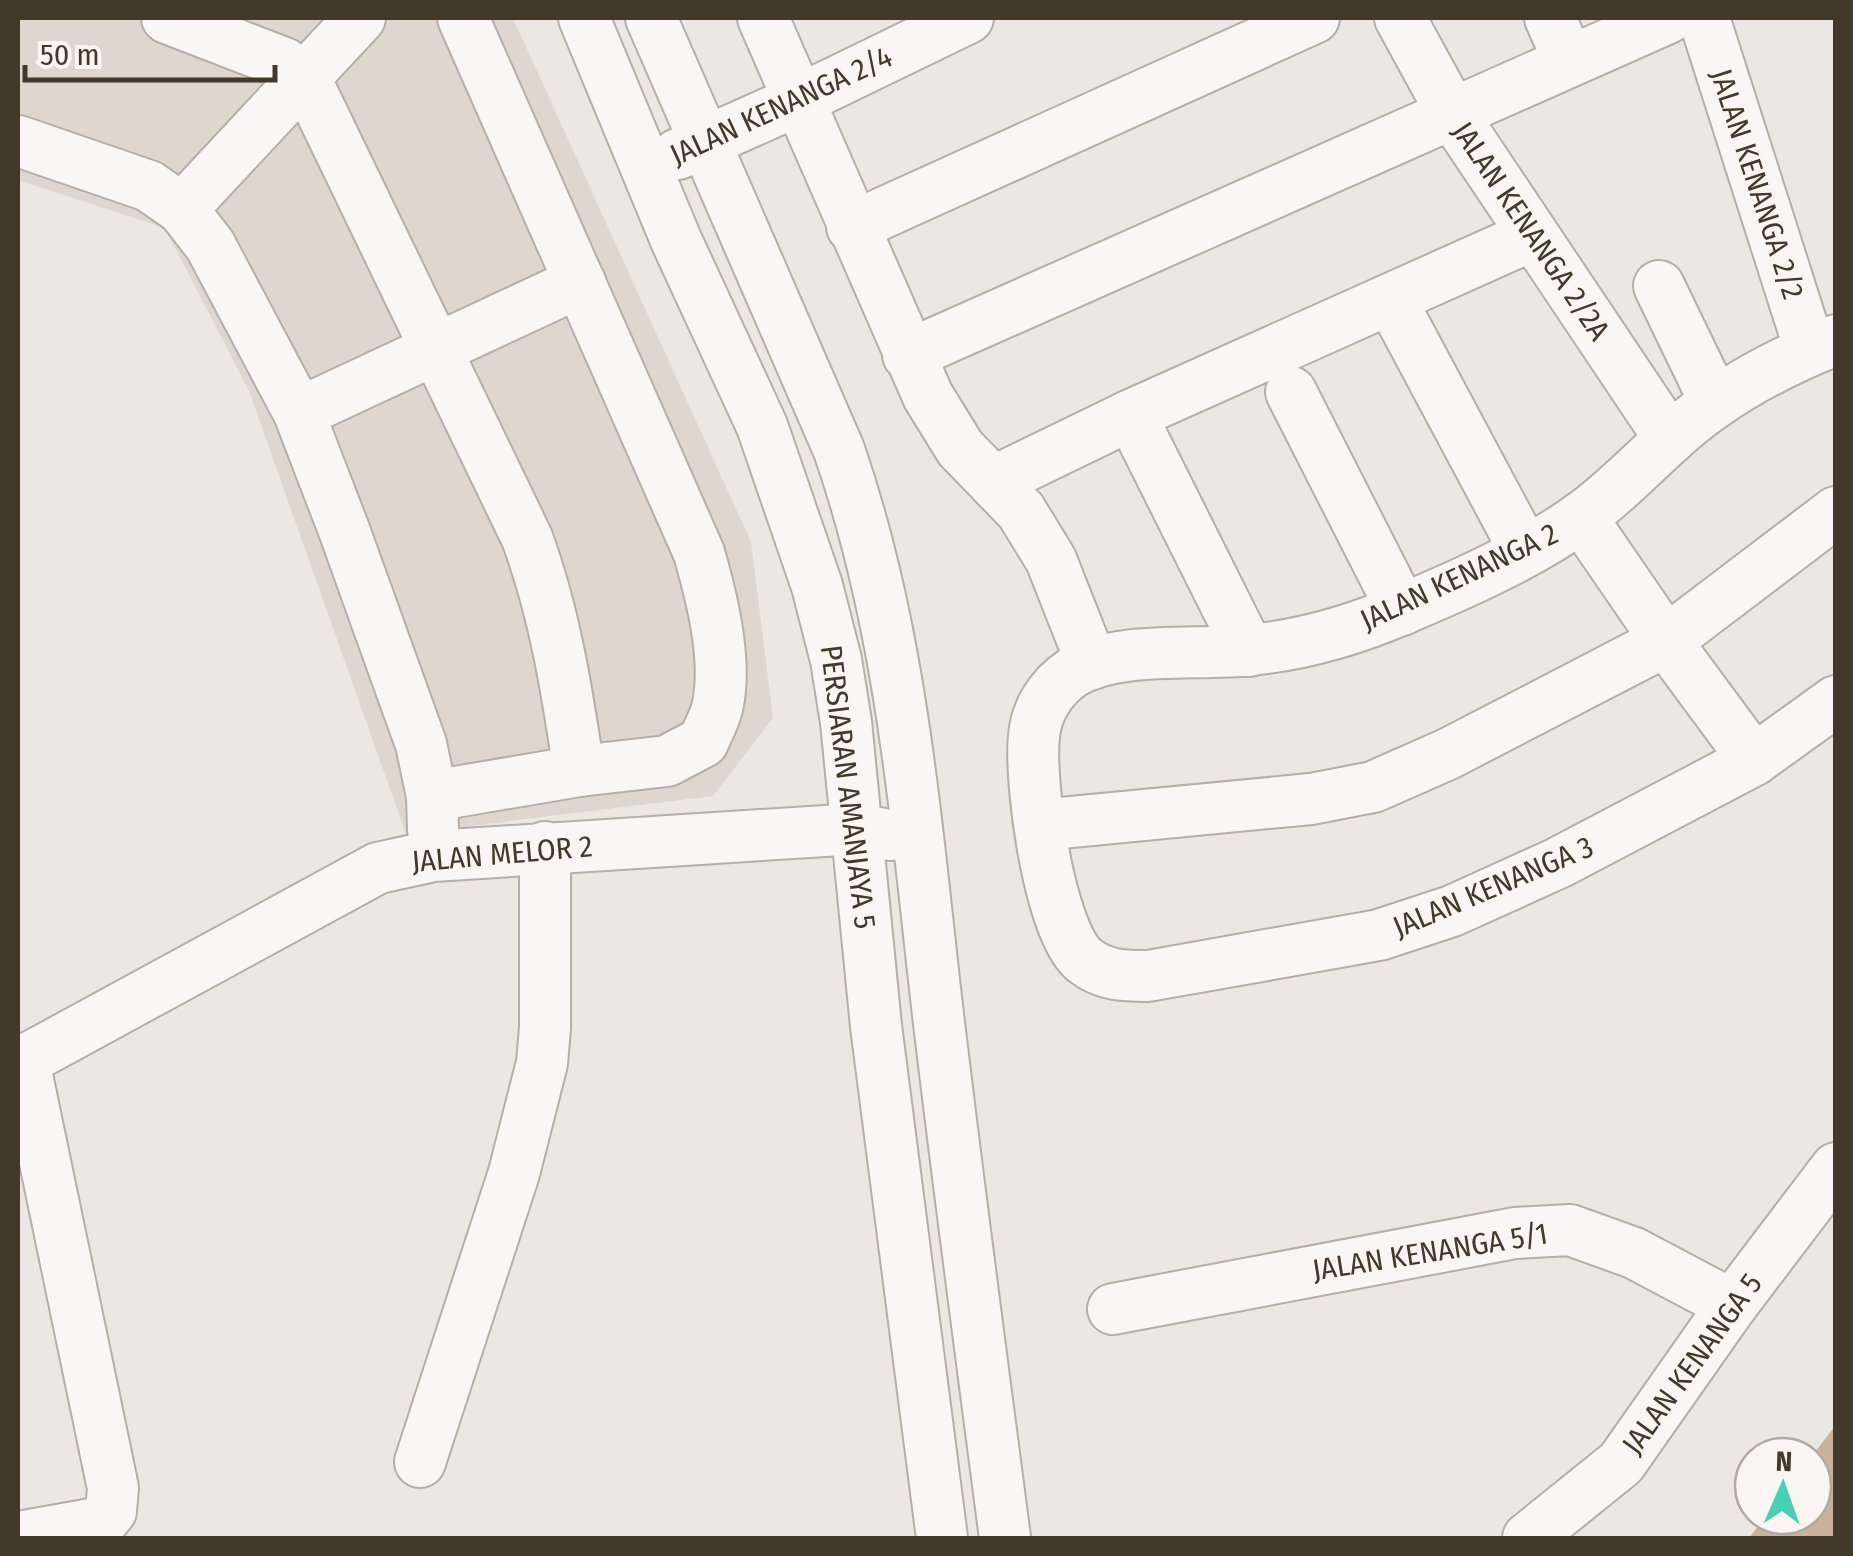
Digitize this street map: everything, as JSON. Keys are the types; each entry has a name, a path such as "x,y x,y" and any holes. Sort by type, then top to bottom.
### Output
{"street":[{"path":"168,18 284,63 305,78 527,538 546,590 561,656 579,772"},
{"path":"182,210 360,18"},
{"path":"432,796 667,761 704,742 718,705 714,603 700,553 464,18"},
{"name":"PERSIARAN AMANJAYA 5","path":"584,18 676,240 762,426 817,586 836,660 876,1026 942,1538"},
{"name":"PERSIARAN AMANJAYA 5","path":"651,18 839,450 863,520 895,660 906,733 1004,1538"},
{"path":"763,18 928,396 960,448 1020,511 1051,560 1092,664"},
{"path":"852,227 1314,18"},
{"name":"JALAN KENANGA 2/2A","path":"1400,18 1453,115 1670,439"},
{"path":"908,355 1453,115 1560,39 1668,18"},
{"name":"JALAN KENANGA 2/2","path":"1704,18 1823,345"},
{"name":"JALAN KENANGA 2/4","path":"647,168 799,100 936,24"},
{"path":"18,140 149,186 182,210 210,245 299,414 393,662 421,744 432,796 433,856"},
{"path":"993,482 1132,415 1533,235"},
{"path":"299,414 580,282"},
{"path":"1659,286 1715,402"},
{"path":"1390,300 1525,550"},
{"name":"JALAN KENANGA 2","path":"1040,824 1034,734 1042,706 1054,688 1072,673 1118,658 1248,650 1335,634 1402,610 1525,550 1581,517 1715,402 1823,345"},
{"path":"1291,392 1402,610"},
{"path":"1132,415 1248,650"},
{"path":"1040,824 1311,799 1373,787 1448,754 1666,642 1836,512"},
{"path":"1581,517 1666,642 1754,760"},
{"name":"JALAN KENANGA 3","path":"1040,824 1065,936 1084,960 1112,975 1148,976 1379,935 1452,910 1558,863 1830,716"},
{"path":"857,829 891,796 906,733"},
{"path":"857,829 892,835 925,882"},
{"name":"JALAN MELOR 2","path":"21,1062 378,868 433,856 857,829"},
{"path":"420,1462 514,1173 542,1063 546,1028 544,848"},
{"path":"18,1537 102,1522 111,1510 113,1488 34,1191 21,1062"},
{"name":"JALAN KENANGA 5","path":"1528,1538 1622,1463 1732,1306 1836,1168"},
{"name":"JALAN KENANGA 5/1","path":"1113,1309 1515,1233 1570,1230 1634,1253 1732,1306"}],"shaded area":[{"path":"18,18 513,18 751,542 773,718 713,796 406,834 249,391 165,228 18,180"},
{"path":"1835,1426 1835,1538 1749,1538 1833,1536 1833,1436 1827,1436"}]}
